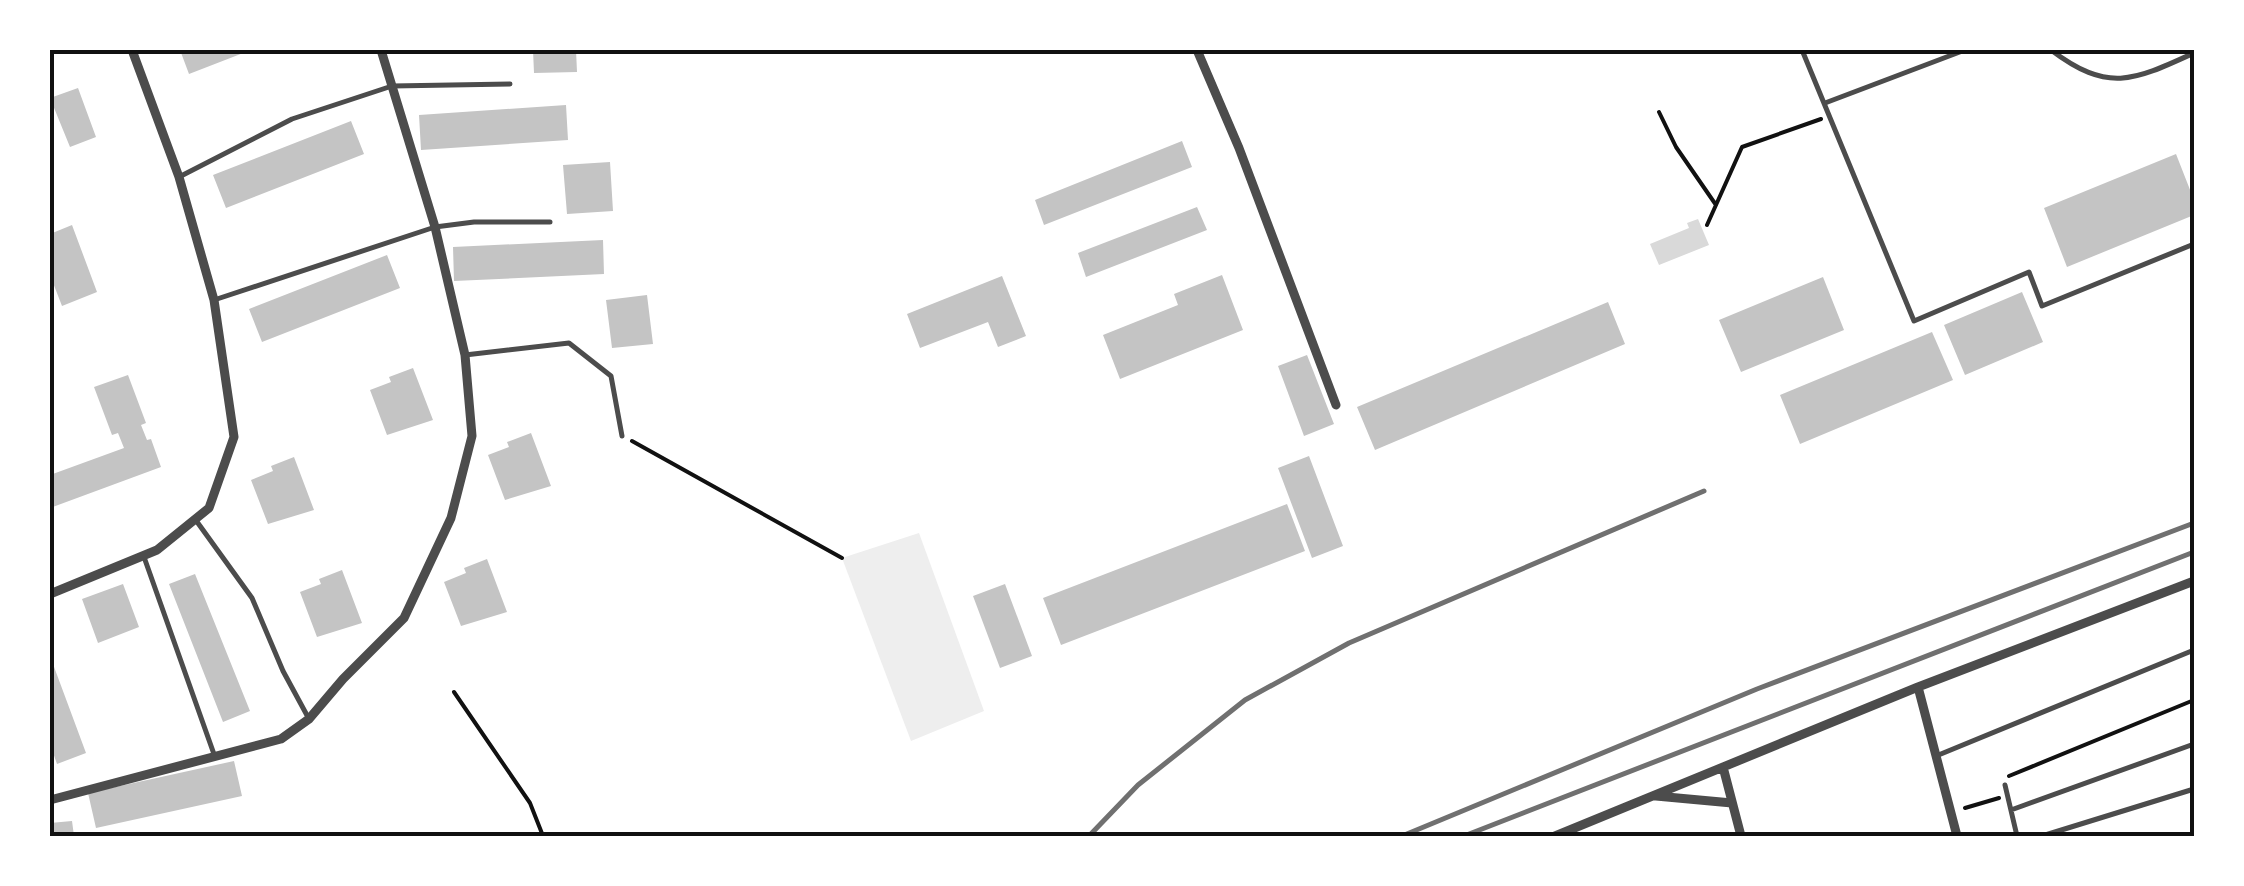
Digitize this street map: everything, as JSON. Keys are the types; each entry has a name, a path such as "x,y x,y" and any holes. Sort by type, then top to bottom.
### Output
{"street":[{"path":"50,594 157,550 209,508 234,436 214,300 179,177 132,50"},
{"path":"50,800 281,740 309,719 404,618 450,518 472,436 465,355 435,226 381,50"},
{"path":"1198,50 1336,406"},
{"path":"1555,836 1918,687 2194,581"},
{"path":"1918,687 1957,836"},
{"path":"1723,767 1741,836"},
{"path":"1653,796 1732,803"}],"lane":[{"path":"1802,50 1914,321 2029,272 2042,306 2194,244"},
{"path":"1825,103 1966,50"},
{"path":"2051,50 2080,72 2111,79 2145,76 2194,53"},
{"path":"179,177 292,119 392,86 510,84"},
{"path":"214,300 435,226 550,222"},
{"path":"465,355 569,343 611,376 622,436"},
{"path":"195,519 252,598 282,671 309,719"},
{"path":"142,554 215,757"},
{"path":"1936,756 2194,650"},
{"path":"2011,810 2194,744"},
{"path":"2005,785 2017,836"},
{"path":"2042,836 2194,789"}],"path":[{"path":"1660,112 1676,147 1716,205"},
{"path":"1707,225 1742,147 1830,116"},
{"path":"622,436 842,558"},
{"path":"454,692 530,804 543,836"},
{"path":"2005,785 2013,772 2194,700"},
{"path":"1951,813 2007,795"}],"shaded area":[{"path":"1698,219 1709,245 1659,265 1650,244 1689,228 1687,223"},
{"path":"919,533 984,711 911,741 842,558"}],"building":[{"path":"180,50 251,50 189,74"},
{"path":"533,50 576,50 577,72 534,73"},
{"path":"78,88 96,137 70,147 50,98"},
{"path":"566,105 568,140 421,150 419,115"},
{"path":"351,121 364,154 226,208 213,175"},
{"path":"1182,141 1192,167 1044,225 1035,200"},
{"path":"2176,154 2194,200 2194,215 2067,267 2044,208"},
{"path":"610,162 613,211 567,214 563,165"},
{"path":"1197,207 1207,230 1086,277 1078,253"},
{"path":"72,225 97,292 62,306 50,275 50,234"},
{"path":"603,240 604,274 454,281 453,247"},
{"path":"387,255 400,288 262,342 249,309"},
{"path":"1222,275 1243,330 1120,379 1103,335 1178,305 1174,294"},
{"path":"1002,276 1026,336 998,347 988,322 920,348 907,314"},
{"path":"1823,277 1844,330 1741,372 1719,320"},
{"path":"2022,292 2043,342 1965,375 1944,325"},
{"path":"647,295 653,344 612,348 606,300"},
{"path":"1608,302 1625,344 1375,450 1357,407"},
{"path":"1932,332 1953,380 1800,444 1780,395"},
{"path":"1307,355 1334,424 1304,436 1278,366"},
{"path":"413,368 433,420 387,435 370,390"},
{"path":"128,375 146,423 141,425 147,440 151,439 161,467 50,508 50,475 124,448 118,433 112,435 94,387"},
{"path":"531,433 551,486 505,500 488,455"},
{"path":"1309,456 1343,546 1312,558 1278,468"},
{"path":"294,457 314,510 268,524 251,480"},
{"path":"1287,504 1305,551 1061,645 1043,598"},
{"path":"487,559 507,612 461,626 444,582"},
{"path":"342,570 362,623 317,637 300,592"},
{"path":"195,574 250,711 223,722 169,584"},
{"path":"123,584 139,627 98,643 82,599"},
{"path":"1005,584 1032,656 1000,668 973,596"},
{"path":"50,656 86,753 57,764 50,744"},
{"path":"234,761 242,796 96,828 88,793"},
{"path":"72,821 74,836 50,836 50,823"}],"railway":[{"path":"1089,836 1138,785 1245,700 1349,643 1704,491"},
{"path":"1402,836 1757,689 2194,523"},
{"path":"1464,836 2194,552"}]}
